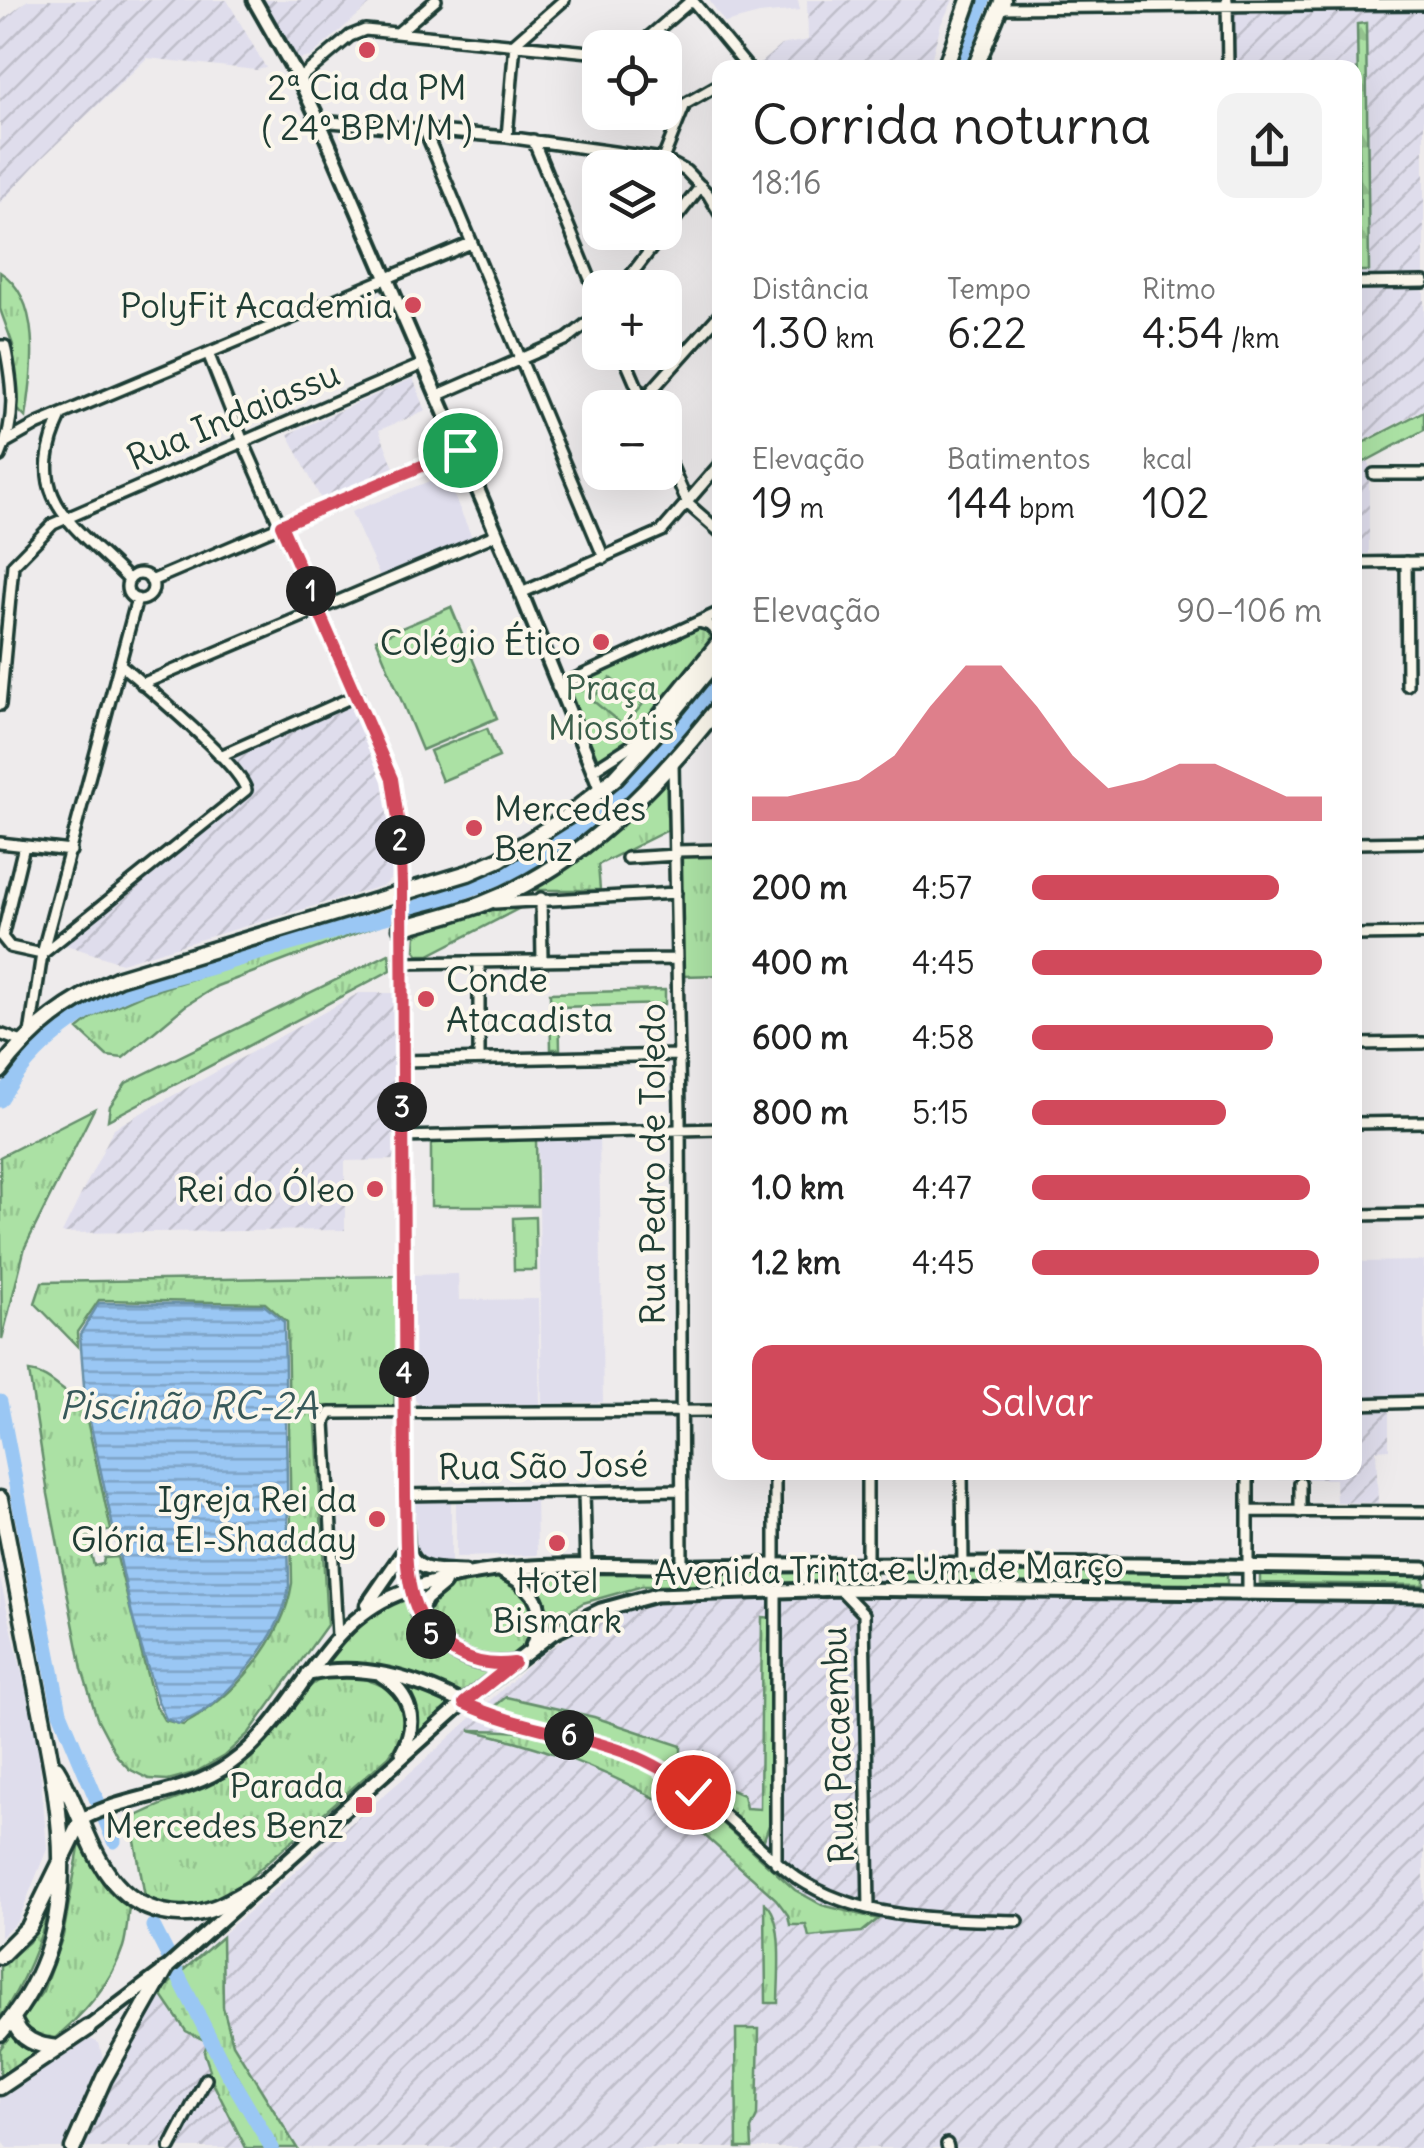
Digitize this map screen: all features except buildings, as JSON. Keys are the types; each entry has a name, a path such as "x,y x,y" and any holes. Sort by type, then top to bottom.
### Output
{"highway":[{"path":"948,60 970,0"},
{"path":"978,60 1000,4"},
{"path":"0,1071 26,1038 58,1012 119,978 402,896 500,859 601,790 656,733 712,663"},
{"path":"401,924 482,904 529,882 566,858 616,820 712,714"},
{"path":"0,1499 54,1764 62,1861 61,1903 52,1943 37,1978 0,2033"},
{"path":"54,1764 86,1818 110,1879 126,1895 153,1910 171,1914 199,1912 258,1886"},
{"path":"0,1956 29,1927 86,1818"},
{"path":"73,2148 104,2078 166,1968"},
{"path":"13,2018 15,2028 24,2038 58,2048"},
{"path":"0,2087 88,2028"}],"main road":[{"path":"254,0 319,121 522,593 601,790"},
{"path":"407,1547 412,1562 419,1567 479,1574"},
{"path":"361,1613 407,1547"},
{"name":"Avenida Trinta e Um de Março","path":"86,1818 111,1807 181,1790 230,1764 251,1746 337,1635 361,1613 410,1589 452,1579 503,1571 586,1567 963,1564 1424,1568"},
{"path":"503,1571 528,1586 538,1602 539,1624 531,1649"},
{"path":"418,1614 426,1598 452,1579"},
{"path":"410,1589 418,1614 434,1638 454,1652 484,1664 514,1663"},
{"name":"Avenida Trinta e Um de Março","path":"88,2028 166,1968 397,1761 531,1649 577,1622 627,1602 692,1592 840,1589 1424,1595"},
{"path":"308,1674 340,1668 377,1673 414,1681 464,1703"},
{"path":"377,1673 397,1686 410,1709 411,1733 397,1761"}],"street":[{"path":"400,31 436,0"},
{"path":"506,136 515,43 564,0"},
{"path":"657,30 692,0 741,60"},
{"path":"1000,4 1424,4"},
{"path":"1227,4 1228,60"},
{"path":"299,79 357,32 400,31 582,51"},
{"path":"665,150 685,104 712,89"},
{"path":"319,121 506,136 605,150"},
{"path":"426,131 604,558"},
{"path":"533,140 586,270"},
{"path":"682,169 712,202"},
{"path":"682,210 701,186"},
{"path":"6,442 30,427 471,243"},
{"path":"634,270 651,250"},
{"path":"1362,284 1424,282"},
{"path":"656,390 712,323"},
{"path":"436,396 567,339 582,327"},
{"path":"0,456 14,416 3,346"},
{"path":"208,352 242,440 392,779 400,833 402,896 404,1413 410,1589"},
{"name":"Rua Indaiassu","path":"0,705 14,565 38,536 66,517 423,364"},
{"path":"62,414 46,461 49,486 66,517 130,580"},
{"path":"14,416 30,427"},
{"path":"151,581 460,450"},
{"path":"522,593 662,531 712,474"},
{"path":"1374,474 1424,474"},
{"path":"682,490 688,504 712,525"},
{"path":"142,684 495,535"},
{"path":"1406,562 1406,686"},
{"path":"1362,563 1424,562"},
{"path":"136,599 128,591 130,580 140,574 151,581"},
{"path":"136,599 148,596 151,581"},
{"path":"0,1034 26,1038 42,954 136,599"},
{"path":"557,687 712,616"},
{"path":"699,622 712,628"},
{"path":"593,770 622,754 634,742 712,648"},
{"path":"704,658 712,656"},
{"path":"42,954 243,794 244,782 220,756 120,664"},
{"path":"220,756 356,695"},
{"name":"Rua Pedro de Toledo","path":"673,761 682,1567"},
{"path":"1362,842 1424,842"},
{"path":"0,843 71,851"},
{"path":"24,846 2,937 10,947 42,954"},
{"path":"627,858 712,851"},
{"path":"482,904 676,893"},
{"path":"541,898 542,960"},
{"path":"1362,935 1424,934"},
{"path":"401,963 677,960"},
{"path":"479,963 479,1059"},
{"path":"34,998 40,1008 58,1012"},
{"path":"1362,1044 1424,1043"},
{"path":"402,1061 679,1055"},
{"path":"1362,1123 1424,1122"},
{"path":"402,1137 712,1129"},
{"path":"1362,1215 1424,1214"},
{"path":"1362,1404 1424,1402"},
{"path":"337,1635 326,1418 330,1413 712,1410"},
{"path":"775,1480 775,1565"},
{"path":"867,1480 867,1564"},
{"path":"962,1480 963,1564"},
{"path":"1248,1480 1248,1594"},
{"path":"1300,1482 1300,1512"},
{"name":"Rua São José","path":"405,1496 682,1490"},
{"path":"584,1492 586,1567"},
{"path":"1248,1511 1424,1512"},
{"name":"Rua Pacaembu","path":"840,1589 864,1614 869,1908"},
{"path":"776,1591 776,1862"},
{"path":"464,1703 504,1720 587,1739 639,1757 684,1784 816,1891 850,1905 893,1914 1018,1921"},
{"path":"170,2148 206,2079"}],"shaded area":[{"path":"28,0 227,0 266,68 147,58 0,203 0,22"},
{"path":"263,0 375,0 310,57 301,59 295,56"},
{"path":"709,0 798,0 800,10 759,14 725,23"},
{"path":"807,0 953,0 931,60 764,60 781,45 808,40"},
{"path":"1424,10 1424,275 1362,277 1362,60 1233,60 1232,13"},
{"path":"1424,287 1424,409 1362,441 1362,288"},
{"path":"413,378 426,411 379,430 395,470 321,499 288,434"},
{"path":"1369,461 1369,554 1362,554 1362,464"},
{"path":"445,475 474,542 382,581 351,512"},
{"path":"352,702 381,774 391,820 395,874 385,885 121,963 60,943 249,792 250,782 226,756"},
{"path":"359,993 397,993 397,1160 345,1161 345,1230 62,1233 114,1128"},
{"path":"599,1136 603,1402 542,1404 538,1137"},
{"path":"1424,1261 1424,1398 1362,1399 1362,1262"},
{"path":"458,1274 459,1300 538,1299 540,1404 419,1405 414,1397 408,1275"},
{"path":"1362,1409 1389,1409 1389,1449 1376,1450 1378,1503 1336,1502 1335,1480 1362,1480"},
{"path":"536,1495 537,1555 456,1557 456,1497"},
{"path":"410,1499 451,1499 451,1562 418,1558 410,1542"},
{"path":"0,1579 38,1741 47,1849 18,1921 0,1937"},
{"path":"842,1596 1424,1601 1424,2148 79,2148 161,1987 427,1758 540,1655 593,1621 655,1604"},
{"path":"83,2036 99,2043 103,2059 63,2148 7,2148 0,2139 0,2093"}],"green space":[{"path":"1366,23 1369,271 1362,271 1362,60 1358,60 1357,24"},
{"path":"0,272 14,285 29,319 32,360 26,418 17,409 13,345 0,309"},
{"path":"1424,411 1424,430 1362,463 1362,443"},
{"path":"451,607 497,718 422,750 376,639"},
{"name":"Praça Miosótis","path":"699,624 712,631 712,644 621,751 594,767 560,689"},
{"path":"610,678 643,704 624,726 592,700"},
{"path":"487,728 499,757 442,781 430,751"},
{"path":"668,774 668,830 598,865 600,890 533,890 624,823"},
{"path":"682,854 712,854 712,975 683,976"},
{"path":"520,903 520,908 429,955 419,955 415,950 416,935 448,921"},
{"path":"383,919 384,923 217,986 185,1006 123,1058 107,1056 78,1029 94,1016 141,995"},
{"path":"389,954 391,970 108,1120 110,1106 126,1083"},
{"path":"665,990 665,1004 559,1007 560,1049 551,1049 550,993"},
{"path":"94,1109 25,1247 2,1339 0,1157"},
{"path":"536,1138 537,1206 431,1206 431,1139"},
{"path":"535,1217 536,1270 514,1270 513,1218"},
{"path":"399,1276 394,1407 315,1406 327,1625 249,1733 224,1756 194,1773 168,1780 149,1779 129,1769 117,1756 97,1718 82,1669 29,1372 44,1376 83,1402 111,1530 87,1537 94,1566 103,1564 104,1558 117,1557 154,1702 164,1720 183,1725 220,1699 253,1666 287,1605 292,1583 287,1322 265,1303 99,1300 77,1332 78,1347 35,1303 42,1282"},
{"path":"875,1572 875,1584 643,1586 583,1603 540,1629 542,1620 516,1575"},
{"path":"890,1572 1227,1573 1227,1584 890,1583"},
{"path":"1260,1573 1424,1575 1424,1585 1260,1583"},
{"path":"495,1576 514,1581 527,1593 533,1609 533,1626 527,1642 515,1654 497,1659 457,1647 438,1631 423,1609 455,1585"},
{"path":"408,1593 423,1628 442,1648 505,1667 462,1700 366,1666 316,1667 365,1615"},
{"path":"762,1617 773,1618 772,1817 762,1845 697,1789 705,1753 722,1786 743,1795 746,1808 760,1809"},
{"path":"347,1675 380,1685 400,1700 404,1724 389,1756 226,1895 184,1909 146,1902 131,1819 235,1771 259,1751 316,1682"},
{"path":"407,1681 458,1703 408,1749 412,1735 395,1682"},
{"path":"506,1697 594,1717 681,1746 681,1777 644,1754 505,1713 495,1706"},
{"path":"470,1730 553,1736 603,1749 677,1785 671,1807 574,1761"},
{"path":"688,1792 795,1890 822,1905 878,1919 862,1932 809,1937 806,1925 790,1925 776,1899 685,1818"},
{"path":"80,1843 106,1885 129,1907 123,1947 103,1987 73,2022 0,2077 0,2049 43,1991 63,1936"},
{"path":"52,1897 32,1960 0,2018 0,1967 29,1942"},
{"path":"765,1903 778,1934 778,2003 766,2003"},
{"path":"222,1937 223,2007 233,2044 297,2148 276,2148 180,1973"},
{"path":"176,1977 270,2148 246,2148 208,2073 204,2052 208,2042 186,2031 160,1993"},
{"path":"736,2029 759,2029 757,2116 751,2129 752,2148 737,2148"}],"water":[{"name":"Piscinão RC-2A","path":"99,1303 264,1305 284,1322 289,1586 285,1603 271,1635 238,1680 201,1713 179,1724 166,1719 157,1699 133,1619 85,1399 80,1334"}],"waterway":[{"path":"959,60 983,0"},
{"path":"0,1100 44,1044 82,1015 124,993 428,904 528,863 590,819 619,792 712,688"},
{"path":"0,1402 60,1712 114,1841"},
{"path":"153,1926 227,2072 272,2148"}],"place":[{"name":"2ª Cia da PM ( 24º BPM/M )","path":"367,50"},
{"name":"PolyFit Academia","path":"413,305"},
{"name":"Colégio Ético","path":"601,642"},
{"name":"Mercedes Benz","path":"474,828"},
{"name":"Conde Atacadista","path":"426,999"},
{"name":"Rei do Óleo","path":"375,1189"},
{"name":"Igreja Rei da Glória El-Shadday","path":"377,1519"},
{"name":"Hotel Bismark","path":"557,1543"},
{"name":"Parada Mercedes Benz","path":"364,1805"}],"route":[{"path":"460,450 281,525 392,779 397,804 402,885 405,1496 410,1589 422,1624 438,1641 477,1662 514,1663 464,1703 504,1720 587,1739 639,1757 693,1792"}]}
